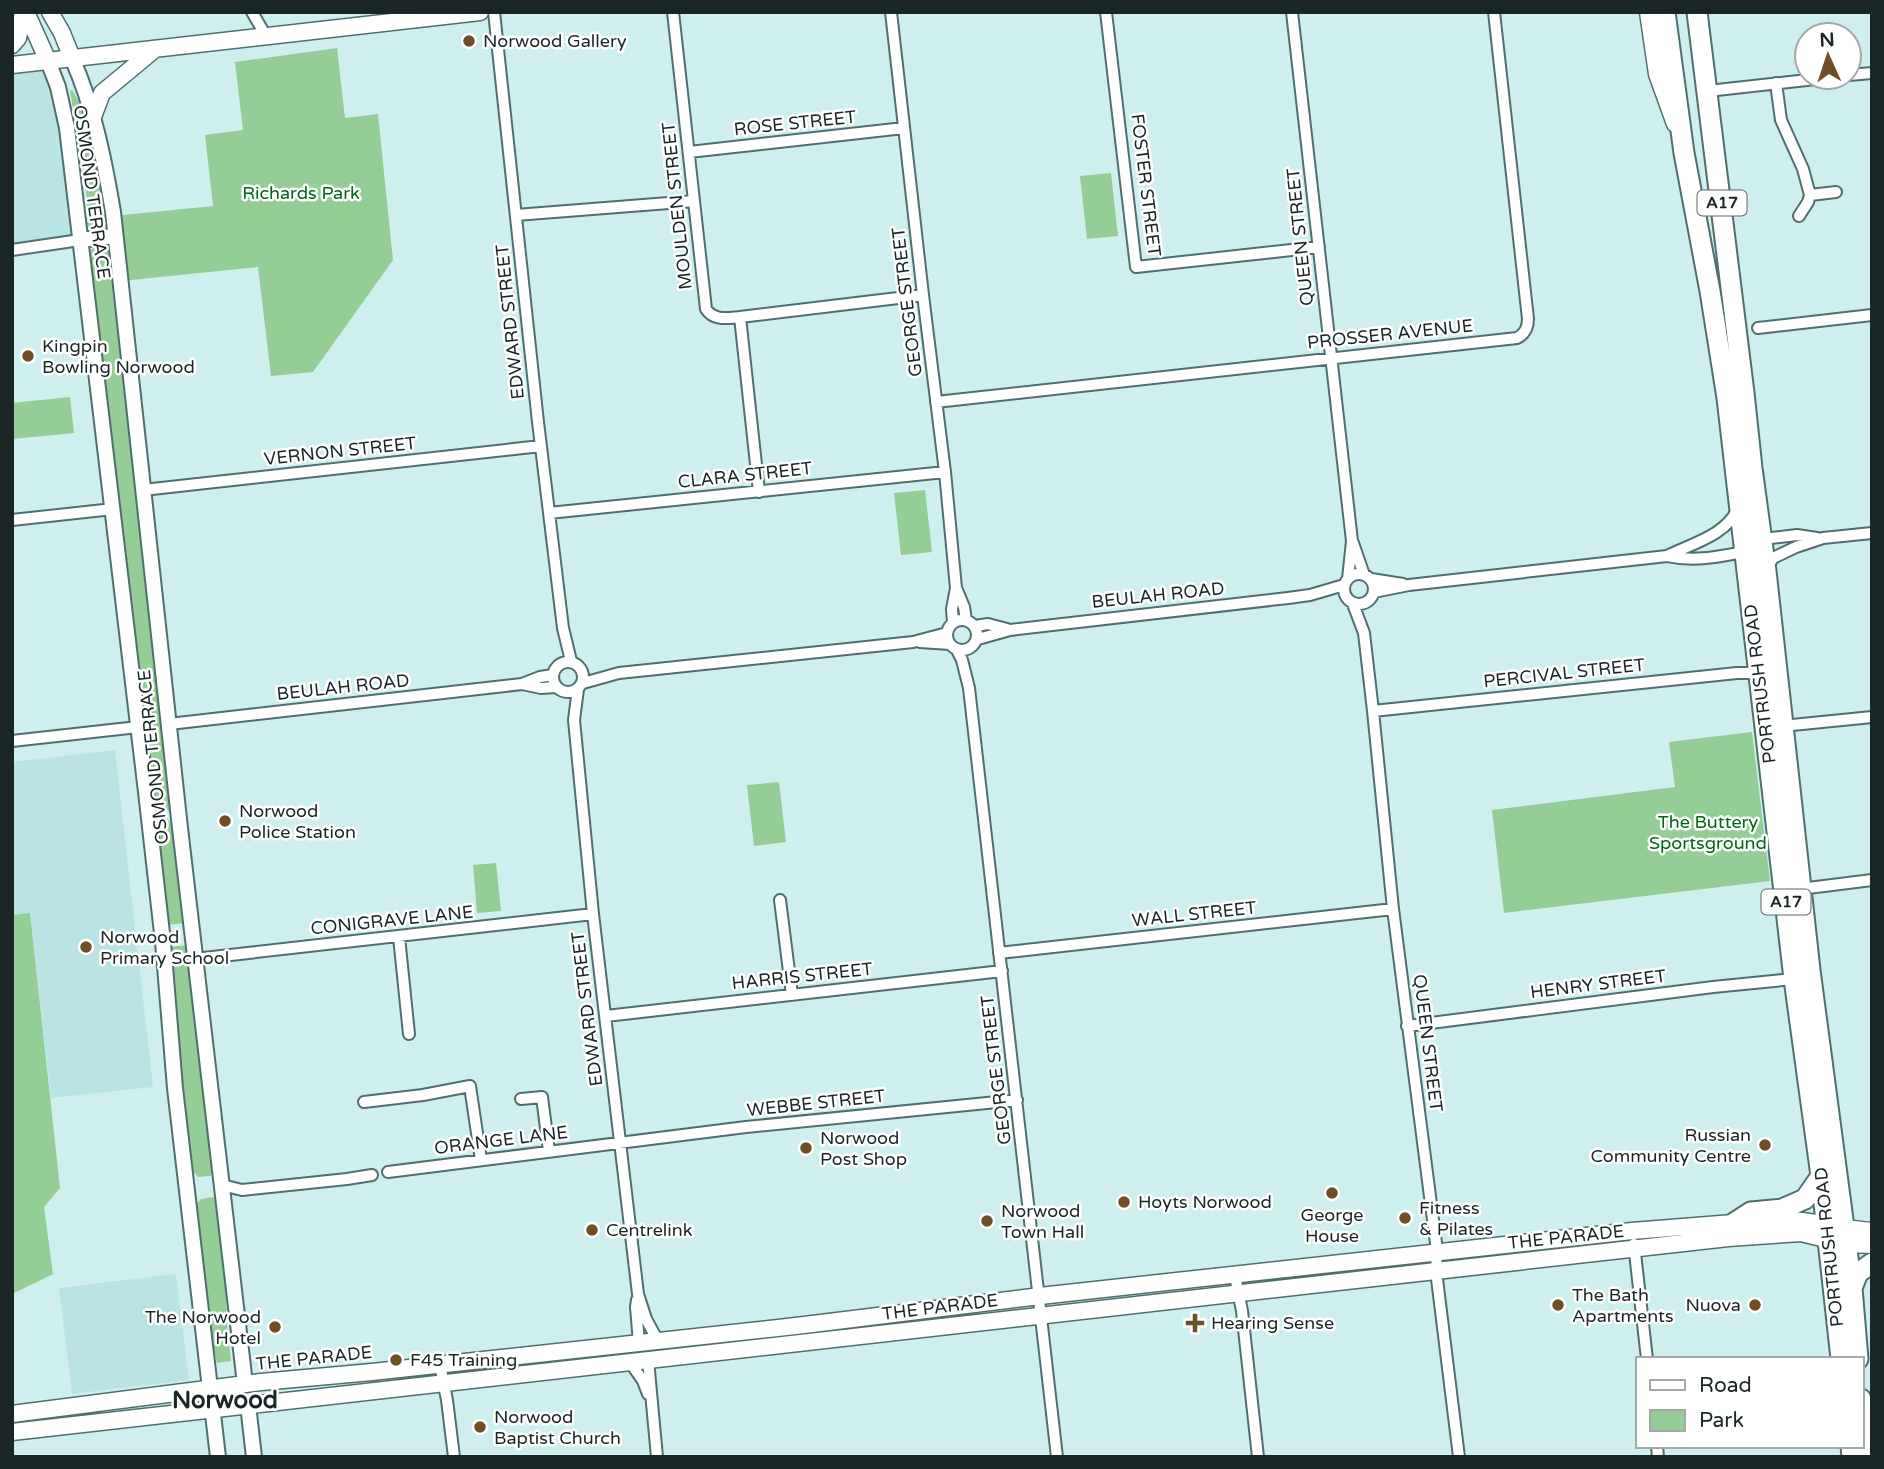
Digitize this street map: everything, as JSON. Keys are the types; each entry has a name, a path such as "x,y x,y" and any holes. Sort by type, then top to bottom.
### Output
{"highway":[{"name":"PORTRUSH ROAD","path":"1665,12 1684,153 1727,398 1794,979 1821,1176 1852,1288 1858,1357"},
{"name":"PORTRUSH ROAD","path":"1697,12 1766,571 1836,1234 1841,1357"},
{"path":"1744,393 1740,428 1751,528 1744,552"},
{"path":"1758,669 1764,649 1755,564 1762,538"},
{"path":"1734,1223 1751,1212 1782,1209 1805,1199 1821,1176"},
{"path":"1852,1288 1858,1273 1872,1263"},
{"path":"1863,1416 1868,1457"}],"main road":[{"path":"12,45 18,38 24,12"},
{"path":"24,12 48,61"},
{"path":"50,12 72,58"},
{"path":"12,65 266,36 396,17 480,12"},
{"path":"1648,12 1657,74 1684,153"},
{"path":"93,117 102,93 155,49"},
{"name":"THE PARADE","path":"12,1432 1634,1250 1734,1223 1805,1220 1836,1234 1872,1245"},
{"name":"THE PARADE","path":"12,1414 245,1384 658,1341 1632,1231 1685,1235 1836,1234 1872,1231"},
{"path":"639,1343 648,1360"},
{"name":"OSMOND TERRACE","path":"245,1384 248,1405"}],"street":[{"path":"252,12 266,36"},
{"name":"EDWARD STREET","path":"494,12 541,446 564,628 565,663"},
{"name":"MOULDEN STREET","path":"673,12 706,309 710,315 740,317 923,295"},
{"name":"GEORGE STREET","path":"891,12 945,472 956,588 952,609 952,637 968,679 1057,1457"},
{"name":"FOSTER STREET","path":"1107,12 1136,267 1319,247"},
{"name":"QUEEN STREET","path":"1292,12 1352,541 1347,591 1364,633"},
{"name":"PROSSER AVENUE","path":"936,402 1522,336 1528,319 1494,12"},
{"name":"OSMOND TERRACE","path":"72,58 93,117 106,172 115,236 245,1384"},
{"name":"OSMOND TERRACE","path":"48,61 58,87 67,128 163,942 176,1088 218,1457"},
{"path":"1708,90 1793,81"},
{"path":"1776,83 1781,120 1803,169 1810,195 1799,216"},
{"name":"ROSE STREET","path":"689,152 904,128"},
{"path":"1810,195 1836,192"},
{"path":"516,215 694,201"},
{"path":"12,250 115,236"},
{"path":"1758,328 1872,315"},
{"path":"740,317 759,492"},
{"name":"VERNON STREET","path":"143,490 541,446"},
{"name":"CLARA STREET","path":"549,513 945,472"},
{"path":"1667,556 1726,527 1739,505"},
{"path":"12,520 113,509"},
{"path":"1762,538 1797,535 1823,538 1872,533"},
{"path":"1766,571 1773,558 1779,554 1823,538"},
{"name":"QUEEN STREET","path":"1352,541 1367,577"},
{"path":"1374,592 1409,585 1667,556 1686,560 1744,552"},
{"path":"1367,577 1373,582 1374,592 1367,603 1362,605 1347,591 1353,575 1367,577 1409,585"},
{"name":"GEORGE STREET","path":"956,588 971,623 975,643 968,679"},
{"name":"BEULAH ROAD","path":"1010,630 971,623 952,637 965,650 975,643 1010,630 1347,591"},
{"name":"QUEEN STREET","path":"1367,603 1364,633 1393,909 1437,1254 1459,1457"},
{"path":"582,670 620,673 952,637"},
{"path":"580,686 584,679 578,664 565,663 553,675 560,689 571,692 580,686 620,673"},
{"name":"PERCIVAL STREET","path":"1373,711 1758,669"},
{"name":"BEULAH ROAD","path":"169,724 522,684 553,675"},
{"name":"BEULAH ROAD","path":"522,684 560,689"},
{"name":"EDWARD STREET","path":"573,720 580,686"},
{"name":"EDWARD STREET","path":"560,689 573,720 638,1294 646,1319 658,1341"},
{"path":"1782,726 1872,717"},
{"path":"12,741 138,727"},
{"path":"1800,889 1872,880"},
{"path":"780,900 792,995"},
{"name":"WALL STREET","path":"999,953 1393,909"},
{"name":"CONIGRAVE LANE","path":"195,959 593,914"},
{"path":"399,937 409,1034"},
{"name":"HARRIS STREET","path":"606,1016 1002,971"},
{"name":"HENRY STREET","path":"1407,1026 1794,979"},
{"path":"364,1102 470,1086 481,1160"},
{"path":"521,1099 542,1097 549,1152"},
{"name":"WEBBE STREET","path":"620,1143 747,1127 1017,1100"},
{"name":"ORANGE LANE","path":"388,1172 620,1143"},
{"path":"222,1185 242,1190 372,1175"},
{"path":"1632,1231 1647,1357"},
{"path":"1236,1276 1258,1457"},
{"name":"EDWARD STREET","path":"638,1294 636,1307 639,1343"},
{"path":"648,1360 657,1457"},
{"path":"630,1362 643,1381 650,1400"},
{"path":"440,1364 454,1457"},
{"name":"OSMOND TERRACE","path":"248,1405 254,1457"}],"shaded area":[{"path":"48,61 80,240 12,250 12,65"},
{"name":"Norwood Primary School","path":"115,750 153,1087 51,1098 30,914 12,915 12,762"},
{"path":"176,1274 189,1380 72,1394 59,1288"}],"green space":[{"name":"Richards Park","path":"337,48 345,118 378,114 393,260 313,372 271,376 258,267 121,281 113,216 213,206 205,135 243,130 235,62"},
{"path":"72,90 92,136 105,204 106,227 91,230 87,226 87,200 70,91"},
{"path":"1111,173 1118,236 1087,239 1080,176"},
{"path":"106,247 110,251 174,813 172,815 150,790 89,257 91,249"},
{"path":"70,397 74,433 12,439 12,403"},
{"path":"925,490 932,552 901,555 894,493"},
{"name":"The Buttery Sportsground","path":"1752,732 1770,881 1504,913 1492,810 1675,787 1669,742"},
{"path":"779,782 786,842 754,846 747,785"},
{"path":"153,804 175,827 186,923 166,925"},
{"path":"496,863 501,911 477,913 473,865"},
{"path":"12,913 30,913 60,1188 44,1207 53,1274 12,1294"},
{"path":"189,945 214,1172 210,1176 198,1177 193,1171 168,947"},
{"path":"213,1197 218,1203 231,1361 217,1363 212,1342 196,1204 201,1199"}],"place":[{"name":"Norwood Gallery","path":"469,41"},
{"name":"Kingpin Bowling Norwood","path":"28,356"},
{"name":"Norwood Police Station","path":"225,821"},
{"name":"Norwood Primary School","path":"86,947"},
{"name":"Russian Community Centre","path":"1765,1145"},
{"name":"Norwood Post Shop","path":"806,1148"},
{"name":"George House","path":"1332,1193"},
{"name":"Hoyts Norwood","path":"1124,1202"},
{"name":"Fitness & Pilates","path":"1405,1218"},
{"name":"Norwood Town Hall","path":"987,1221"},
{"name":"Centrelink","path":"592,1230"},
{"name":"The Bath Apartments","path":"1558,1305"},
{"name":"Nuova","path":"1755,1305"},
{"name":"Hearing Sense","path":"1195,1323"},
{"name":"The Norwood Hotel","path":"275,1327"},
{"name":"F45 Training","path":"396,1360"},
{"name":"Norwood Baptist Church","path":"480,1427"}],"district":[{"name":"Norwood","path":"225,1400"}]}
